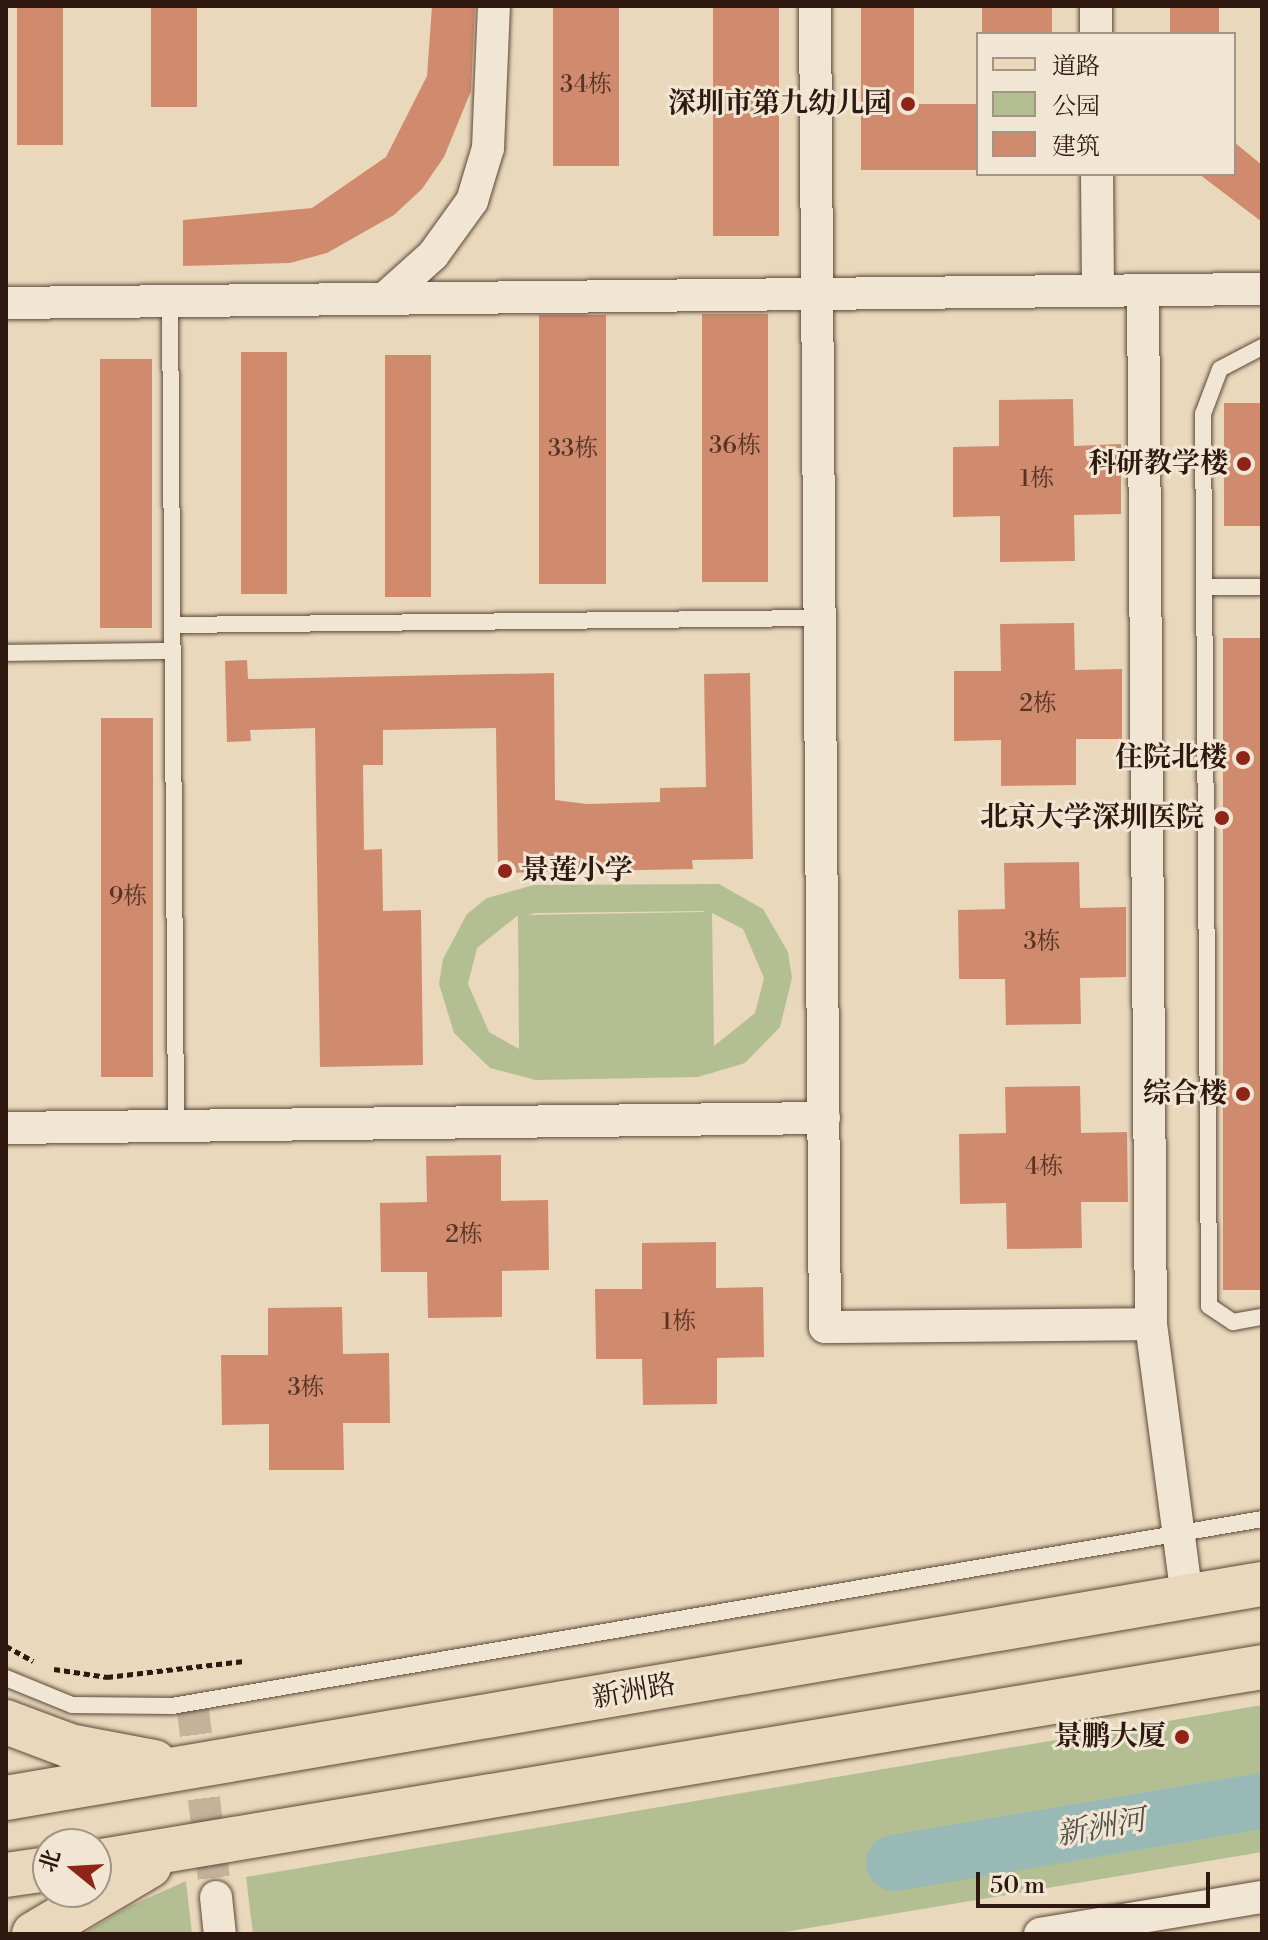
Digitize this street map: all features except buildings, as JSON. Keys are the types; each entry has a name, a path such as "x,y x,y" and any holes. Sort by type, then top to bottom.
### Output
{"main road":[{"name":"新洲路","path":"6,1798 1262,1584"},
{"path":"112,1860 1262,1667"},
{"path":"6,1722 70,1746 145,1761 221,1763"},
{"path":"34,1934 115,1883 193,1848"},
{"path":"6,1875 32,1871"}],"street":[{"path":"384,299 433,255 472,201 488,148 494,6"},
{"path":"815,6 825,1327 1151,1324"},
{"path":"1096,6 1096,32"},
{"path":"1097,176 1098,290"},
{"path":"6,303 1262,289"},
{"path":"1143,290 1151,1324 1187,1597"},
{"path":"6,1128 824,1118"},
{"path":"216,1897 220,1934"},
{"path":"1040,1934 1262,1897"}],"lane":[{"path":"170,301 176,1126"},
{"path":"1262,347 1236,356 1208,389 1204,587 1209,1306 1233,1322 1262,1317"},
{"path":"1204,587 1262,587"},
{"path":"172,625 819,618"},
{"path":"6,653 173,651"},
{"path":"6,1678 83,1707 172,1706 1262,1519"}],"path":[{"path":"6,1646 78,1675 244,1661"}],"green space":[{"path":"719,884 763,909 788,952 792,978 780,1027 745,1063 698,1077 536,1080 490,1068 454,1033 439,984 443,959 467,914 487,898 534,885","holes":["704,912 527,915 536,913","712,913 743,929 764,978 755,1013 714,1046","518,916 519,1049 489,1032 468,984 477,948"]},
{"path":"1262,1705 1262,1852 773,1934 253,1934 246,1877"},
{"path":"186,1881 192,1934 83,1934 128,1907"}],"waterway":[{"name":"新洲河","path":"894,1863 1262,1801"}],"tunnel":[{"path":"192,1703 216,1897"}],"place":[{"name":"深圳市第九幼儿园","path":"908,104"},
{"name":"科研教学楼","path":"1244,464"},
{"name":"住院北楼","path":"1243,758"},
{"name":"北京大学深圳医院","path":"1222,818"},
{"name":"景莲小学","path":"505,871"},
{"name":"综合楼","path":"1243,1094"},
{"name":"景鹏大厦","path":"1182,1737"}]}
